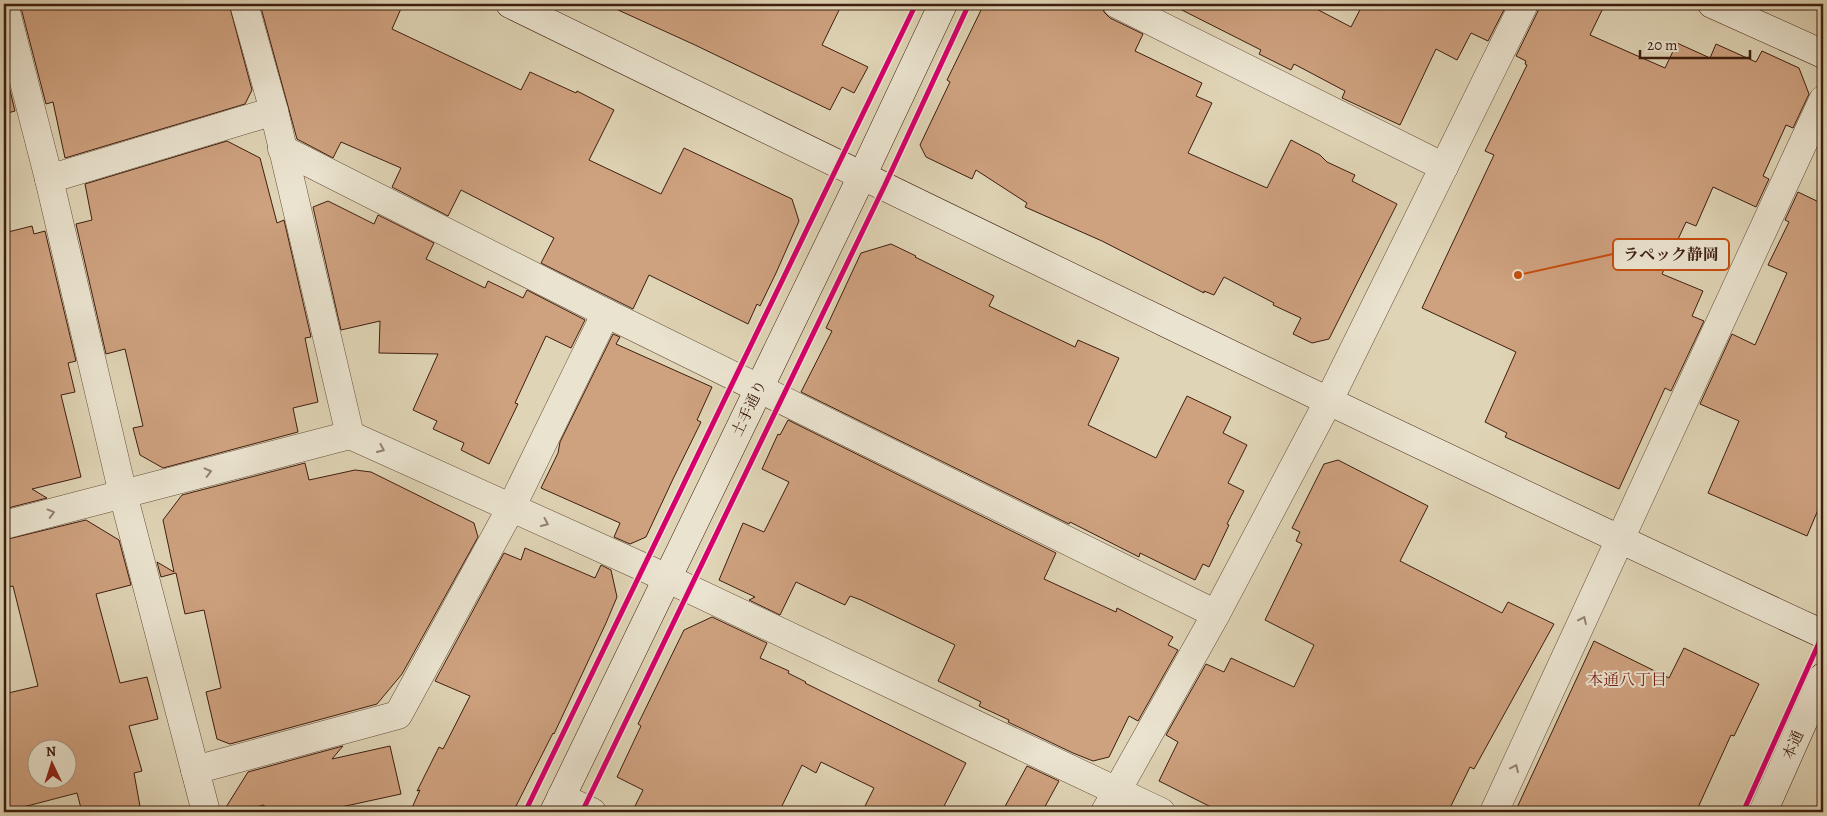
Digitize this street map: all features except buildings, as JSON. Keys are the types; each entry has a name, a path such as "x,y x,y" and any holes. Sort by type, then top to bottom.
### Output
{"street":[{"path":"4,4 49,179 123,494 206,812"},
{"path":"244,4 274,112 350,435"},
{"path":"510,4 862,176 1620,540 1823,634"},
{"name":"土手通り","path":"558,804 944,4"},
{"path":"1118,4 1444,167"},
{"path":"1111,802 1216,614 1329,400 1524,4"},
{"path":"1712,4 1823,54"},
{"path":"1494,812 1823,100"},
{"path":"49,179 274,112"},
{"path":"282,149 606,313 1216,614"},
{"path":"195,770 398,715 511,508 606,313"},
{"path":"4,525 350,435 667,578 1111,802 1161,812"},
{"name":"本通","path":"1763,812 1823,677"},
{"path":"558,804 592,812"}],"cycle path":[{"path":"525,812 916,4"},
{"path":"582,812 884,187 969,4"},
{"path":"1743,812 1823,634"}],"place":[{"name":"ラペック静岡","path":"1518,275"}],"district":[{"name":"本通八丁目","path":"1627,679"}]}
